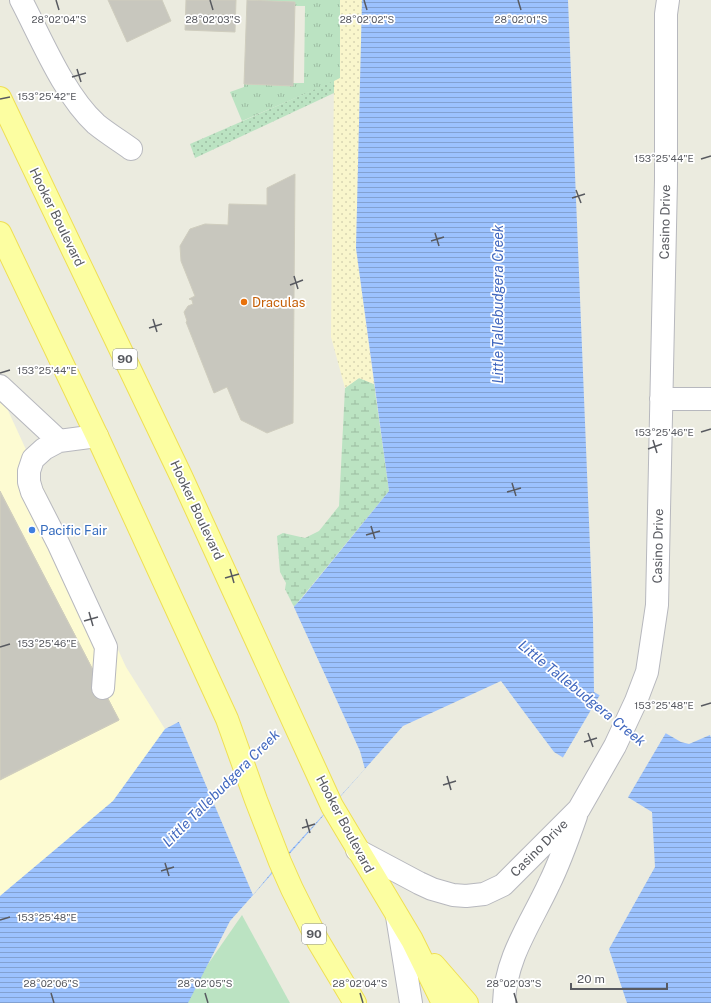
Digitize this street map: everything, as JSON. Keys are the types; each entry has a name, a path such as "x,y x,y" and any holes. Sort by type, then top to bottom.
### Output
{"main road":[{"name":"Hooker Boulevard","path":"0,98 181,476 332,806 412,940 443,1003"},
{"name":"90","path":"0,233 97,436 227,719 280,862 318,941 355,1003"},
{"path":"412,940 466,1003"}],"street":[{"path":"21,0 59,73 76,101 96,124 131,149"},
{"name":"Casino Drive","path":"358,850 404,876 432,889 459,896 484,894 503,885 581,805 615,746 636,701 647,672 657,605 666,180 666,14 668,0"},
{"path":"0,386 59,441"},
{"path":"661,399 711,399"},
{"path":"97,436 59,441 44,449 33,460 29,471 28,482 106,647 103,688"},
{"path":"504,1003 505,986 511,962 550,883 581,805"},
{"path":"397,916 411,1003"}],"shaded area":[{"name":"Pacific Fair","path":"0,393 126,667 165,729 113,801 0,896"}],"green space":[{"path":"249,0 340,0 340,79 242,121 230,92 244,87 244,84 293,86 293,83 304,83 305,6 295,6 295,2"},
{"path":"334,81 334,93 195,158 190,144"},
{"path":"359,378 374,384 389,491 294,607 285,589 286,583 280,572 277,536 283,533 305,538 319,531 339,506 345,388"},
{"path":"242,915 290,1003 181,1003"}],"sand":[{"path":"340,0 362,0 356,248 374,384 359,378 345,388 331,337 334,81 340,78"}],"water":[{"name":"Little Tallebudgera Creek","path":"362,0 568,0 593,621 594,692 681,742 689,744 710,735 711,1003 627,1003 609,949 655,867 652,812 554,752 501,681 403,726 230,921 188,1003 0,1003 0,896 113,801 165,729 194,714 302,598 389,491 356,248"}],"pier":[{"path":"293,605 360,751 365,769 280,862 253,895 178,720 193,712"},
{"path":"601,693 667,731 627,799 562,759"}],"building":[{"path":"108,0 162,0 171,21 127,42"},
{"path":"186,0 236,0 235,32 185,30"},
{"path":"247,0 295,2 293,86 244,84"},
{"name":"Draculas","path":"295,174 293,423 267,433 241,420 227,387 214,393 186,322 184,312 188,306 193,304 192,300 189,299 195,296 181,261 180,246 190,229 205,224 228,225 229,204 267,205 267,188"},
{"path":"0,491 119,720 0,780"},
{"path":"0,492 119,720 0,779"}],"place":[{"name":"Draculas","path":"244,302"},
{"name":"Pacific Fair","path":"32,530"}]}
